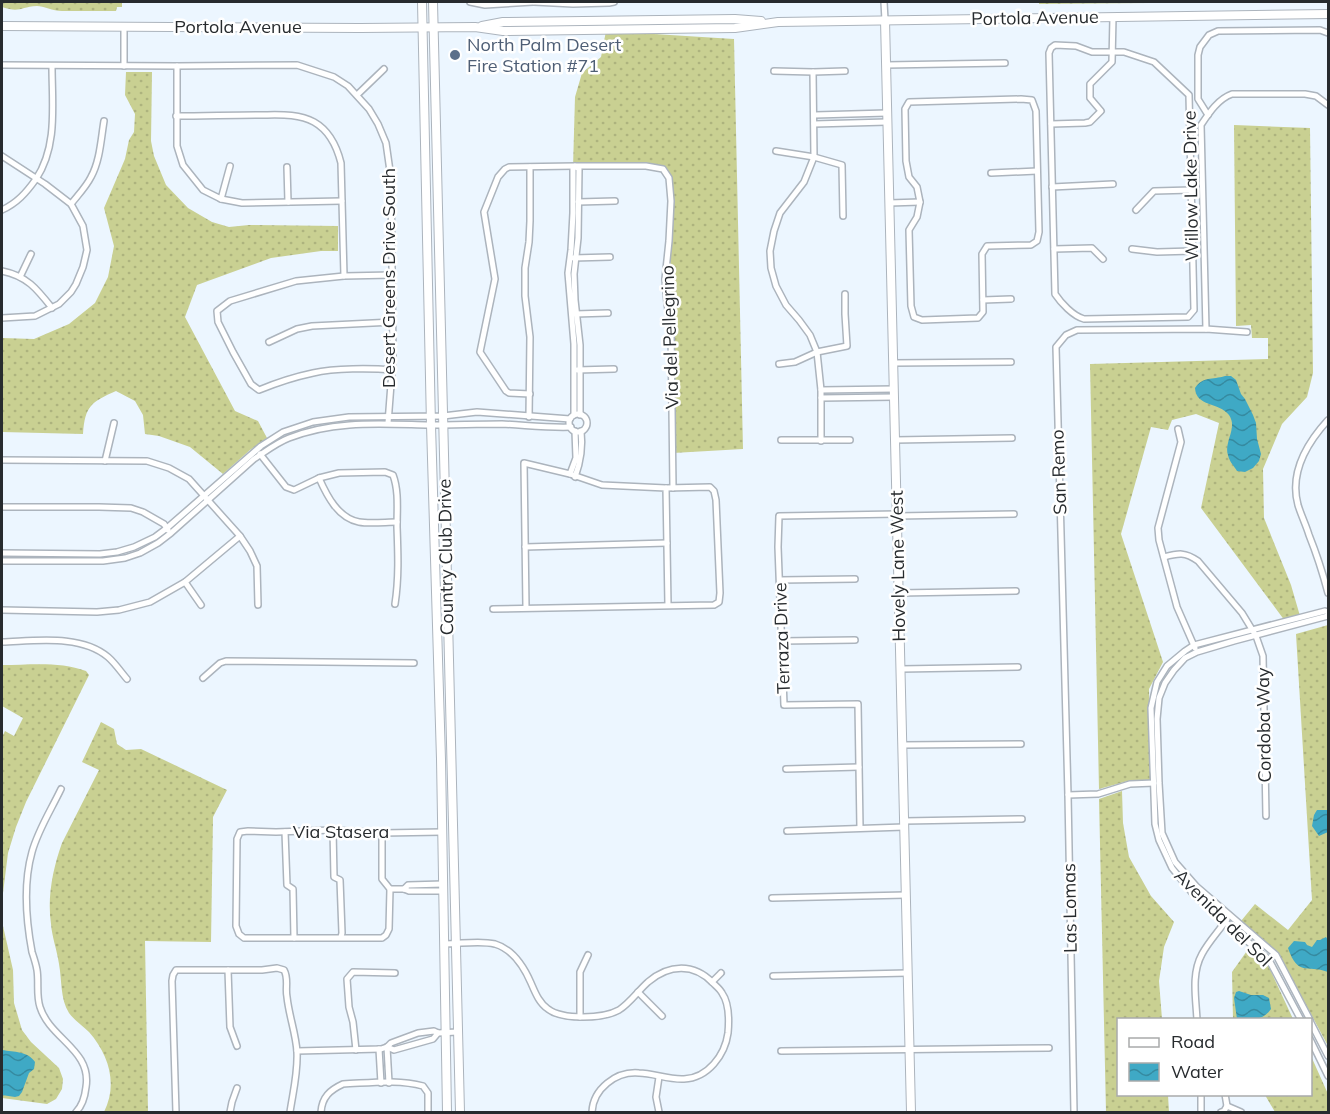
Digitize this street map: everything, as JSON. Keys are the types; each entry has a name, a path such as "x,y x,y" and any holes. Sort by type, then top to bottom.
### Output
{"main road":[{"name":"Country Club Drive","path":"422,2 442,832 444,944 441,1033 447,1113"},
{"name":"Country Club Drive","path":"433,2 460,1113"},
{"name":"Portola Avenue","path":"2,26 433,28 475,27 503,22 735,19 778,22 1329,14"},
{"path":"606,29 609,25 640,24 647,20"},
{"name":"Hovely Lane West","path":"885,20 911,1113"},
{"name":"Portola Avenue","path":"475,27 503,31 735,28 778,22"},
{"path":"424,82 430,84 435,109"}],"street":[{"path":"470,2 485,5 534,2 573,4 614,2"},
{"path":"884,2 885,20"},
{"path":"1051,124 1090,122 1101,111 1090,98 1090,84 1112,62 1113,17"},
{"path":"124,26 124,66"},
{"path":"1208,115 1198,99 1198,55 1200,46 1209,35 1218,31 1320,30 1329,33"},
{"name":"Willow Lake Drive","path":"1055,45 1076,46 1092,52 1114,52 1124,52 1154,62 1188,95 1194,310 1188,317 1078,318 1055,294 1049,53 1055,45"},
{"path":"886,66 1005,63"},
{"name":"Desert Greens Drive South","path":"2,65 297,65 334,77 348,86 369,109 378,124 386,143 391,178 393,370 388,423"},
{"path":"2,210 29,190 44,165 50,148 52,66"},
{"path":"177,66 176,140 183,165 203,190 221,200 242,203 342,201"},
{"path":"357,95 384,69"},
{"path":"774,71 844,71"},
{"path":"813,72 814,158 804,182 780,213 770,251 771,268 776,286 786,305 810,335 817,352 821,390 821,441"},
{"path":"1206,329 1201,125 1226,96 1232,94 1305,94 1316,96 1329,105"},
{"path":"1032,100 1036,111 1039,232 1037,241 1030,245 987,246 982,255 983,312 978,318 922,320 914,317 911,306 909,230 920,202 917,187 909,177 906,161 905,110 909,102 1032,100"},
{"path":"839,114 839,123"},
{"path":"814,115 887,117"},
{"path":"176,116 299,117 315,123 328,134 336,147 341,164 344,276"},
{"path":"814,124 887,117"},
{"path":"70,204 92,176 104,121"},
{"path":"776,151 842,165 843,216"},
{"path":"2,156 54,190 70,204 83,226 87,250 76,284 65,298 52,308 35,316 2,318"},
{"path":"221,200 231,166"},
{"path":"573,476 576,458 575,416 580,345 574,314 573,258 578,238 576,202 579,168 576,166"},
{"name":"Via del Pellegrino","path":"530,394 506,391 480,352 495,279 485,208 498,177 509,167 646,166 663,169 669,178 671,201 665,279 671,331 673,488"},
{"path":"287,167 288,202"},
{"path":"528,425 530,337 525,296 525,268 530,221 530,167"},
{"path":"991,173 1037,171"},
{"path":"1052,187 1113,184"},
{"path":"1136,210 1154,191 1192,190"},
{"path":"576,202 615,201"},
{"path":"889,203 920,202"},
{"path":"1054,249 1092,248 1103,260"},
{"path":"1132,249 1156,252 1193,251"},
{"path":"20,277 32,254"},
{"path":"573,258 610,257"},
{"path":"2,271 20,277 38,290 52,308"},
{"path":"392,275 296,280 230,301 217,311 218,321 251,384 259,390 314,372 393,370"},
{"path":"779,364 795,362 817,352 847,346 845,294"},
{"path":"983,300 1011,299"},
{"path":"574,314 608,314"},
{"path":"269,342 297,329 312,326 393,322"},
{"name":"San Remo","path":"1068,795 1056,347 1066,336 1077,330 1206,329 1247,332"},
{"path":"893,363 1011,362"},
{"path":"577,370 614,369"},
{"path":"821,390 894,393"},
{"path":"846,390 846,398"},
{"path":"821,398 894,393"},
{"path":"2,561 103,561 140,553 158,543 205,498 258,452 283,432 313,422 349,417 443,416 477,411 530,416 575,416 584,417 586,422 585,427 575,430 528,425 350,424 319,428 287,438 258,452"},
{"path":"1329,420 1308,444 1297,477 1296,491 1298,505 1329,593"},
{"path":"105,462 114,423"},
{"path":"1179,429 1181,442 1158,528 1159,540 1177,607 1197,652"},
{"path":"895,440 1012,438"},
{"path":"781,440 850,440"},
{"path":"258,452 286,487 294,490 319,478 339,473 385,472 393,475 396,483 398,585 395,604"},
{"path":"2,460 147,461 170,468 189,479 250,550 257,566 258,605"},
{"path":"493,609 714,605 718,602 720,593 714,491 710,487 666,488 602,485 524,463 526,608"},
{"path":"319,478 334,505 344,516 359,522 397,522"},
{"path":"666,488 668,605"},
{"path":"2,507 130,508 143,512 164,524 169,531"},
{"path":"897,515 1014,514"},
{"name":"Terraza Drive","path":"860,828 858,704 784,705 778,547 779,516 897,515"},
{"path":"2,553 100,554 117,552 169,531"},
{"path":"2,610 97,612 119,610 150,602 185,582 240,536"},
{"path":"525,547 667,543"},
{"name":"Cordoba Way","path":"1164,557 1179,554 1190,555 1198,561 1242,613 1256,636 1263,656 1266,816"},
{"path":"780,580 855,579"},
{"path":"185,582 201,605"},
{"path":"899,593 1016,591"},
{"name":"Avenida del Sol","path":"1309,1018 1276,955 1196,886 1175,862 1162,833 1151,708 1157,682 1167,666 1194,645 1325,611 1329,614"},
{"name":"Avenida del Sol","path":"1299,1018 1269,960 1193,894 1172,868 1165,855 1155,824 1157,720 1159,698 1165,683 1185,658 1197,652 1329,614"},
{"path":"782,641 855,640"},
{"path":"2,642 83,644 109,658 127,679"},
{"path":"203,678 220,663 226,661 414,663"},
{"path":"901,669 1018,667"},
{"path":"902,746 1021,744"},
{"path":"786,769 859,767"},
{"path":"1068,795 1098,794 1130,784 1156,783"},
{"path":"61,789 32,852 26,898 40,1007 53,1029 80,1057 85,1067 87,1079 85,1094 76,1113"},
{"name":"Las Lomas","path":"1068,795 1074,1113"},
{"path":"787,831 1022,819"},
{"path":"333,830 333,877 340,880 341,937"},
{"name":"Via Stasera","path":"294,938 244,938 238,934 236,926 237,839 240,832 333,830 382,833 442,832"},
{"path":"285,832 287,885 294,890 294,938 382,938 387,934 390,888 382,879 382,833"},
{"path":"390,888 404,889 408,885 443,888"},
{"path":"772,898 906,895"},
{"path":"1197,1018 1195,981 1197,966 1229,915"},
{"path":"444,944 484,943 496,945 508,951 525,970 538,997 548,1009 563,1015 598,1017 620,1010 649,981 671,969 696,970 707,977 723,994 727,1012 726,1042 721,1054 707,1070 697,1076 684,1079 659,1077 640,1072 628,1073 609,1081 601,1089 596,1096 592,1113"},
{"path":"580,1017 580,972 588,956"},
{"path":"176,1113 172,981 176,970 276,968 284,970 287,976 286,996 297,1051 297,1077 290,1113"},
{"path":"228,970 230,1027 237,1047"},
{"path":"356,1050 353,1022 348,1007 347,980 353,972 395,974"},
{"path":"712,982 721,973"},
{"path":"773,976 908,973"},
{"path":"638,992 662,1016"},
{"name":"Avenida del Sol","path":"1312,1024 1329,1056"},
{"path":"297,1051 379,1049 418,1033 457,1032"},
{"path":"1312,1041 1329,1076"},
{"path":"387,1047 389,1083"},
{"path":"781,1051 1049,1048"},
{"path":"379,1049 381,1083"},
{"path":"380,1069 388,1068"},
{"path":"659,1077 656,1097 659,1113"},
{"path":"321,1113 323,1100 328,1093 343,1084 389,1083 423,1086 428,1093 428,1113"},
{"path":"230,1113 237,1088"},
{"path":"1201,1096 1201,1113"},
{"path":"1221,1113 1227,1106 1225,1096"},
{"path":"1227,1106 1241,1113"}],"green space":[{"path":"2,2 122,2 122,7 117,7 116,11 59,11 37,6 13,10 2,7"},
{"path":"1039,2 1261,2 1039,4"},
{"path":"606,31 734,39 743,449 673,453 669,178 663,169 573,168 575,97 582,73 601,57"},
{"path":"126,72 152,72 151,141 154,156 166,185 188,208 212,222 229,227 249,225 338,226 338,251 271,258 197,285 185,317 235,411 258,421 267,438 223,474 190,447 159,436 145,434 143,415 135,401 116,391 91,406 85,417 83,434 2,432 2,338 34,339 69,324 95,303 108,277 114,246 104,208 134,132 135,114 125,95"},
{"path":"1234,125 1310,128 1313,373 1307,397 1282,424 1263,469 1264,518 1291,585 1300,616 1285,621 1201,508 1219,423 1196,414 1172,420 1168,430 1151,427 1121,534 1163,662 1149,689 1151,780 1128,781 1099,789 1090,364 1268,359 1268,338 1252,338 1251,325 1236,326"},
{"path":"1328,625 1328,1046 1281,958 1241,921 1255,904 1288,930 1312,900 1296,634"},
{"path":"2,665 66,666 86,671 89,675 26,802 16,827 8,853 3,893 3,926 13,970 14,1003 22,1030 31,1042 59,1068 63,1079 62,1089 56,1099 47,1104 2,1098 2,737 5,731 14,736 23,718 2,706"},
{"path":"101,722 114,729 117,744 126,750 141,749 227,790 213,817 211,942 145,941 148,1112 104,1112 110,1091 109,1070 96,1041 66,1008 50,914 50,893 62,843 99,770 82,762"},
{"path":"1122,791 1123,823 1129,857 1151,896 1174,922 1164,947 1159,981 1162,1018 1117,1018 1117,1096 1168,1096 1169,1112 1106,1112 1099,799"},
{"path":"1249,948 1269,967 1293,1018 1233,1018 1232,972"},
{"path":"1312,1058 1328,1094 1328,1112 1275,1112 1266,1096 1312,1096"}],"water":[{"path":"1231,376 1236,380 1256,423 1261,454 1253,468 1245,472 1237,471 1230,461 1227,450 1232,425 1229,415 1196,394 1195,388 1198,384 1205,380"},
{"path":"1317,810 1328,810 1328,832 1319,836 1312,826"},
{"path":"1326,937 1328,940 1328,972 1304,968 1295,963 1288,948 1294,941 1305,942 1312,947 1317,940"},
{"path":"1236,992 1263,995 1269,998 1271,1009 1260,1018 1237,1018 1234,998"},
{"path":"2,1050 25,1054 35,1062 34,1069 29,1073 19,1096 2,1095"}],"place":[{"name":"North Palm Desert Fire Station #71","path":"455,55"}]}
